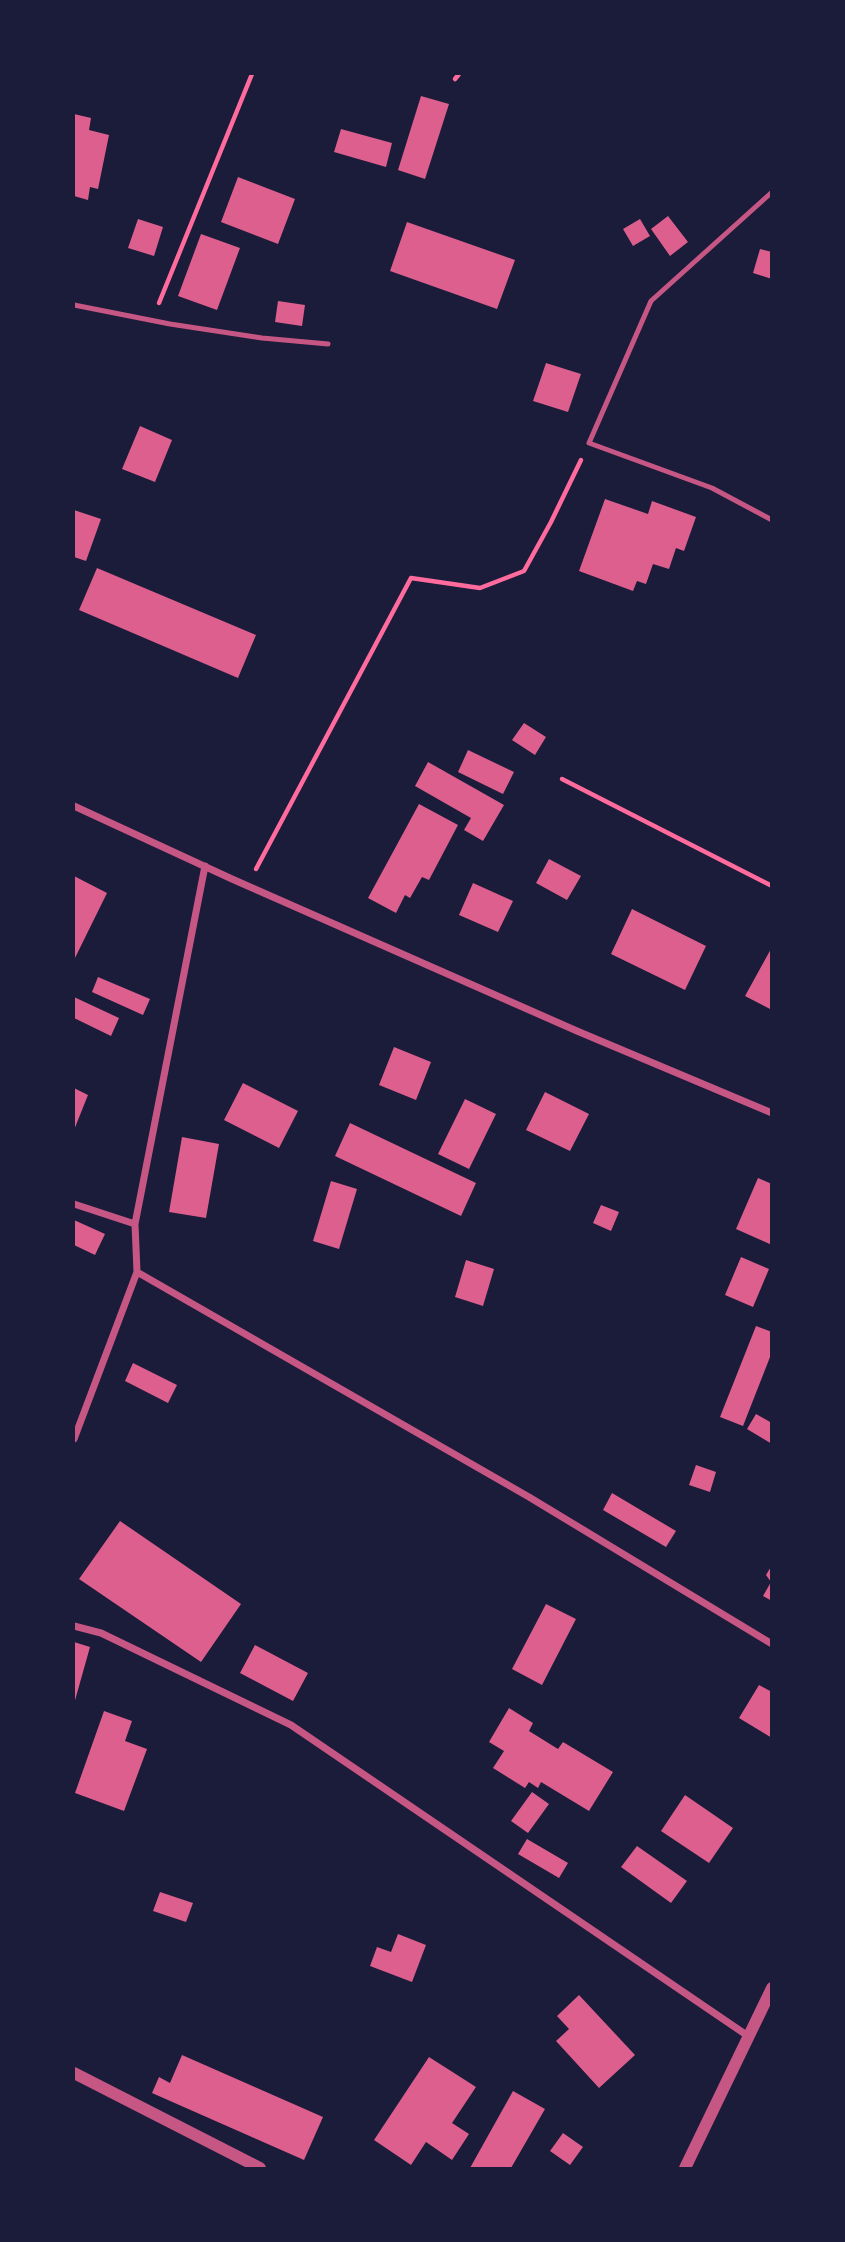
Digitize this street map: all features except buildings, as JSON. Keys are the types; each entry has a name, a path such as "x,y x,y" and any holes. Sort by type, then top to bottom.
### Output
{"street":[{"path":"74,806 247,886 576,1031 772,1113"},
{"path":"74,1439 137,1272 135,1224 205,866"},
{"path":"74,1204 135,1224"},
{"path":"137,1272 529,1497 772,1644"},
{"path":"74,1626 101,1633 291,1725 748,2036"},
{"path":"685,2168 772,1988"},
{"path":"74,2073 260,2168"}],"lane":[{"path":"771,193 652,302 589,443 712,488 772,520"},
{"path":"74,305 152,321 262,338 328,344"}],"path":[{"path":"152,321 252,74"},
{"path":"455,79 459,74"},
{"path":"247,886 411,578 480,588 524,571 589,443"},
{"path":"562,779 772,886"}]}
